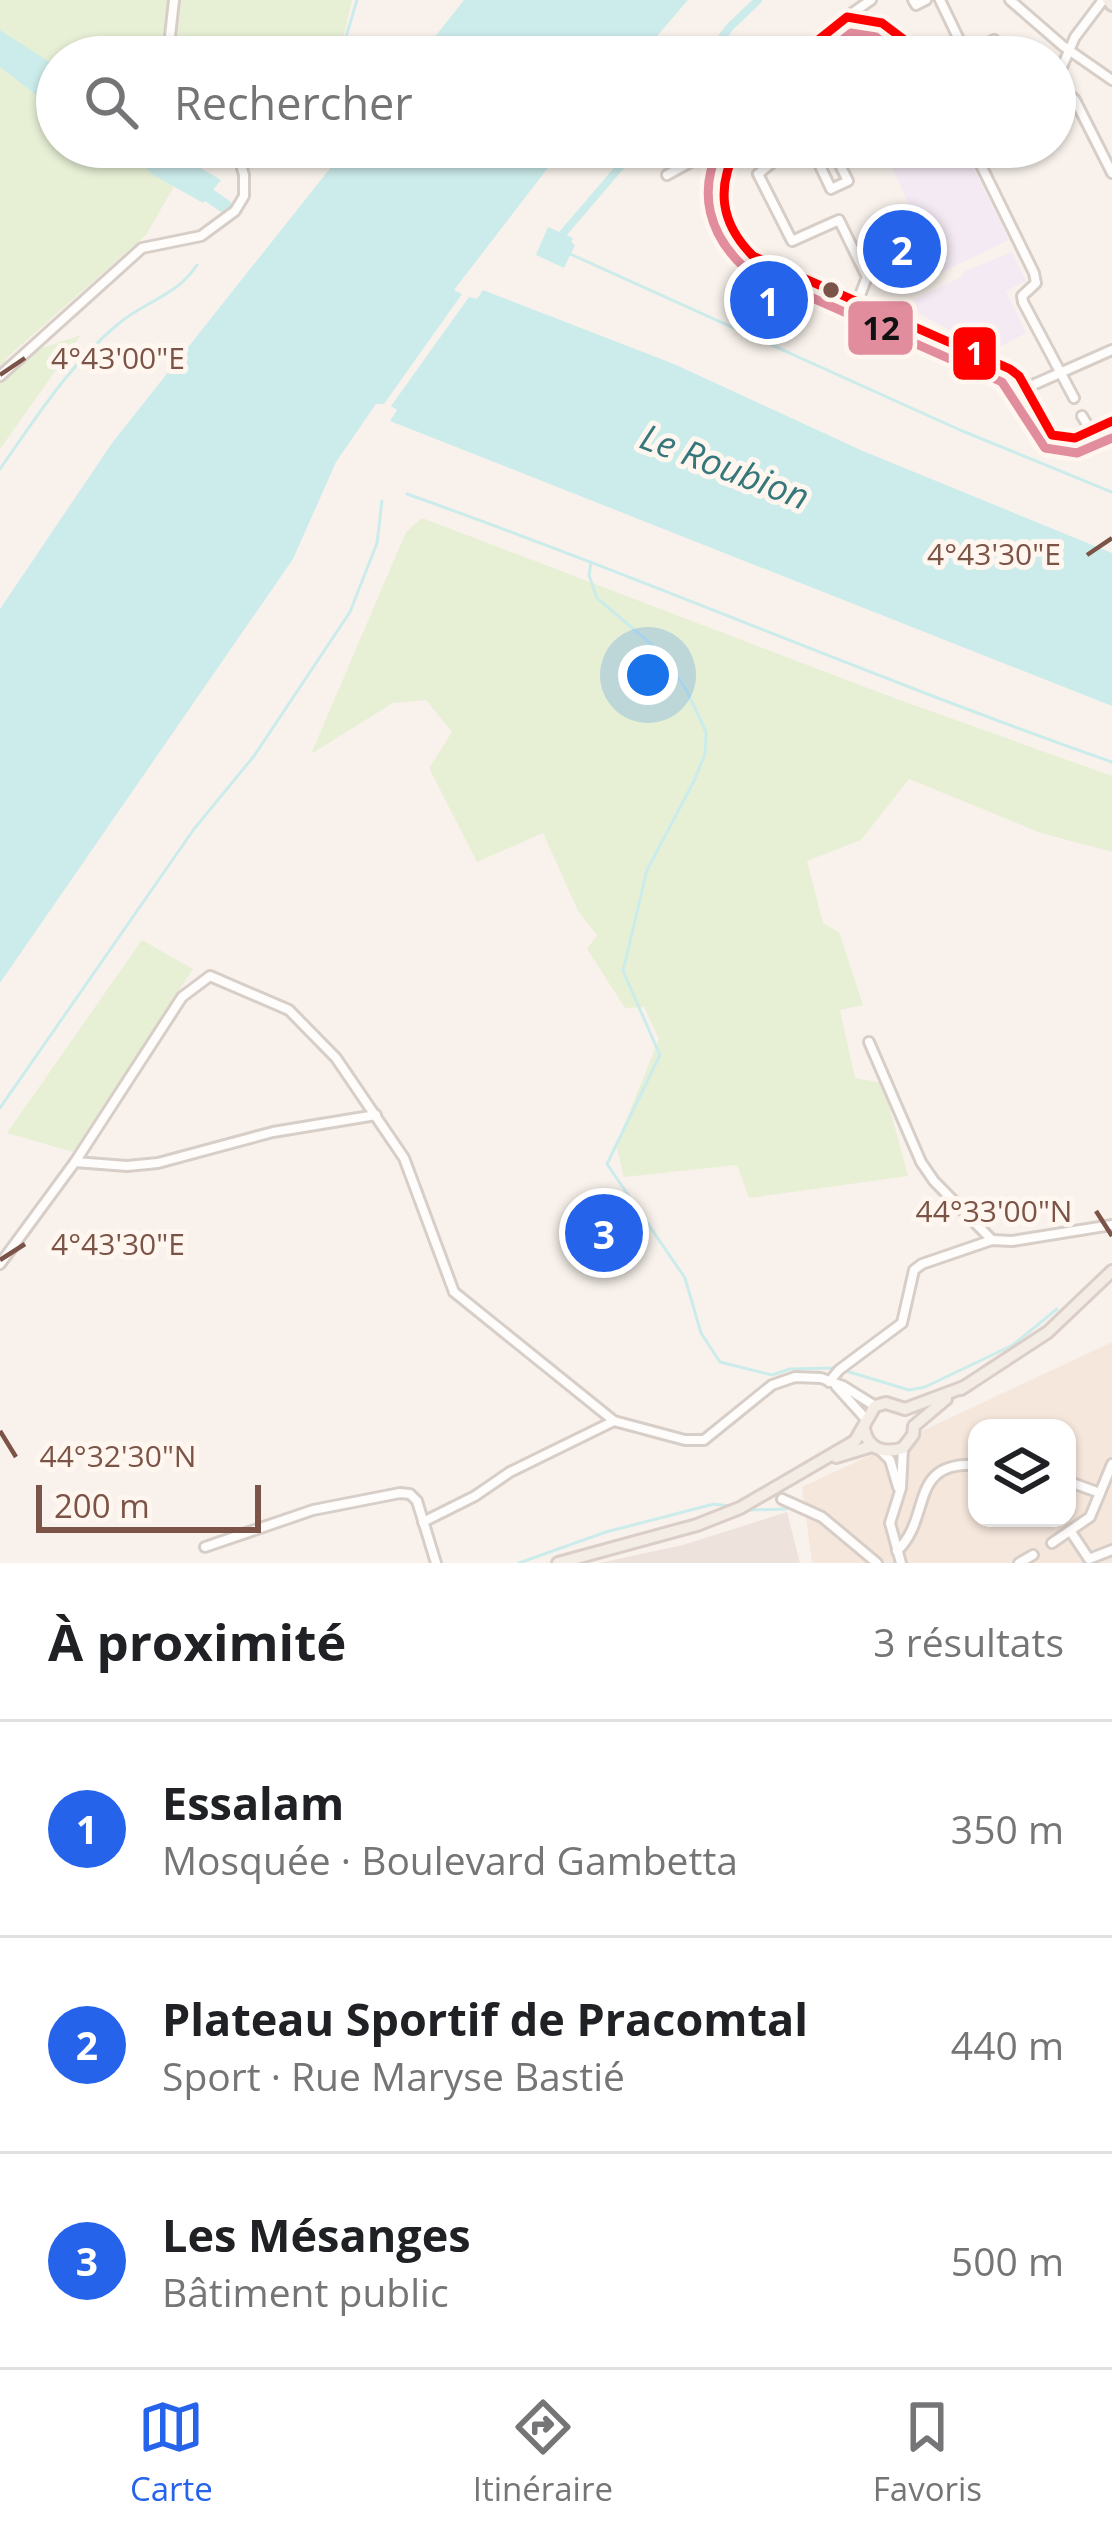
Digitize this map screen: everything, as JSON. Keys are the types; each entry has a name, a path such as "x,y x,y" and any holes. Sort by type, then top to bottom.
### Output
{"main road":[{"path":"558,1563 719,1517 855,1441 874,1406 886,1403 905,1409 964,1387 1002,1366 1048,1332 1112,1271"},
{"path":"827,1460 876,1448 903,1448 914,1426 964,1387"},
{"path":"905,1409 914,1426"},
{"path":"865,1422 876,1448"}],"street":[{"path":"170,36 174,0"},
{"path":"818,36 871,0"},
{"path":"914,0 916,5 926,0"},
{"path":"940,0 955,36"},
{"path":"1010,0 1052,36"},
{"path":"1076,41 1105,3"},
{"path":"847,17 882,23 899,36"},
{"path":"1076,55 1112,80"},
{"path":"1076,102 1112,173"},
{"path":"0,376 142,248 201,236 236,211 244,196 242,168"},
{"path":"668,175 678,168"},
{"path":"726,168 721,187 723,214 742,246 770,265 1010,369 1052,435 1073,441 1112,421"},
{"path":"765,168 758,174 792,241 839,220 867,277 857,303"},
{"path":"821,168 831,189 848,181 842,168"},
{"path":"982,168 1034,273 1036,283 1022,296 1023,302 1074,398"},
{"path":"1026,388 1112,350"},
{"path":"1082,416 1091,431"},
{"path":"0,1264 75,1162 182,997 210,976 289,1010 335,1058 411,1173 454,1292 614,1421 673,1438 704,1440 772,1385 796,1377 843,1386 874,1406"},
{"path":"869,1042 921,1162 992,1240"},
{"path":"75,1162 158,1163 272,1132 376,1115"},
{"path":"832,1383 839,1370 902,1324 914,1270 992,1240 1112,1225"},
{"path":"832,1383 865,1422"},
{"path":"423,1522 614,1421"},
{"path":"876,1448 895,1469 898,1495"},
{"path":"901,1563 890,1523 903,1448"},
{"path":"1052,1543 1090,1517 1112,1464"},
{"path":"897,1551 912,1532 922,1493 934,1476 954,1465 968,1465"},
{"path":"1076,1483 1100,1492"},
{"path":"205,1547 313,1510 400,1493 417,1501 436,1563"},
{"path":"782,1499 822,1517 877,1563"},
{"path":"1071,1532 1089,1559 1112,1550"},
{"path":"1019,1563 1033,1555"}],"shaded area":[{"path":"892,168 973,168 1009,240 940,273"},
{"path":"1012,252 1026,281 1006,291 1026,333 991,352 903,305 965,271"},
{"path":"1112,1342 1112,1563 812,1563 802,1487"},
{"path":"787,1512 800,1563 599,1563 683,1545"}],"green space":[{"path":"0,0 352,0 344,36 36,36 36,168 185,168 146,235 3,361 81,335 0,449"},
{"path":"905,217 930,266 899,281 875,233"},
{"path":"422,518 1112,776 1112,852 1041,833 909,779 861,840 807,861 823,923 839,932 863,1005 840,1010 855,1078 883,1083 908,1176 749,1198 737,1165 624,1177 616,1145 659,1039 644,1007 625,1008 587,949 597,935 578,911 543,833 477,862 429,768 452,732 426,700 393,703 311,754 406,532"},
{"path":"142,940 193,969 73,1152 7,1133"}],"water":[{"path":"464,0 688,0 657,36 436,36"},
{"path":"0,30 36,53 36,95 0,67"},
{"path":"146,168 200,168 221,180 203,203"},
{"path":"330,168 548,168 454,290 462,294 384,404 376,404 336,462 293,559 0,983 0,609 112,443"},
{"path":"548,227 573,238 575,245 564,268 536,255"},
{"path":"483,290 674,364 863,451 1112,553 1112,706 390,421 397,410 391,406 469,297 477,299"}],"waterway":[{"path":"346,36 357,0"},
{"path":"723,36 758,0"},
{"path":"560,237 619,168"},
{"name":"Le Roubion","path":"196,186 226,207"},
{"path":"570,254 960,430 1112,492"},
{"path":"0,469 54,393 100,340 127,317 170,292 197,265"},
{"path":"407,494 1112,762"},
{"path":"0,1108 194,829 254,756 350,612 377,543 382,501"},
{"path":"591,562 589,575 597,598 663,654 706,732 705,754 694,781 647,870 623,971 660,1055 607,1164 685,1278 701,1333 720,1362 772,1375 790,1369 832,1368"},
{"path":"846,1371 909,1390 925,1387 1013,1345 1057,1309"},
{"path":"519,1563 606,1532 714,1504 729,1506"},
{"path":"750,1510 786,1509"}],"transit line":[{"name":"1","path":"823,36 847,17 882,23 899,36"},
{"name":"12","path":"847,36 870,36"},
{"name":"12","path":"712,168 710,212 723,242 745,268 1002,382 1045,448 1077,453 1112,438"},
{"name":"1","path":"728,168 724,191 728,218 753,256 1010,369 1019,376 1052,435 1075,438 1112,421"}],"place":[{"name":"Plateau Sportif de Pracomtal","path":"902,249"},
{"name":"Essalam","path":"769,300"},
{"name":"Les Mésanges","path":"604,1233"}]}
